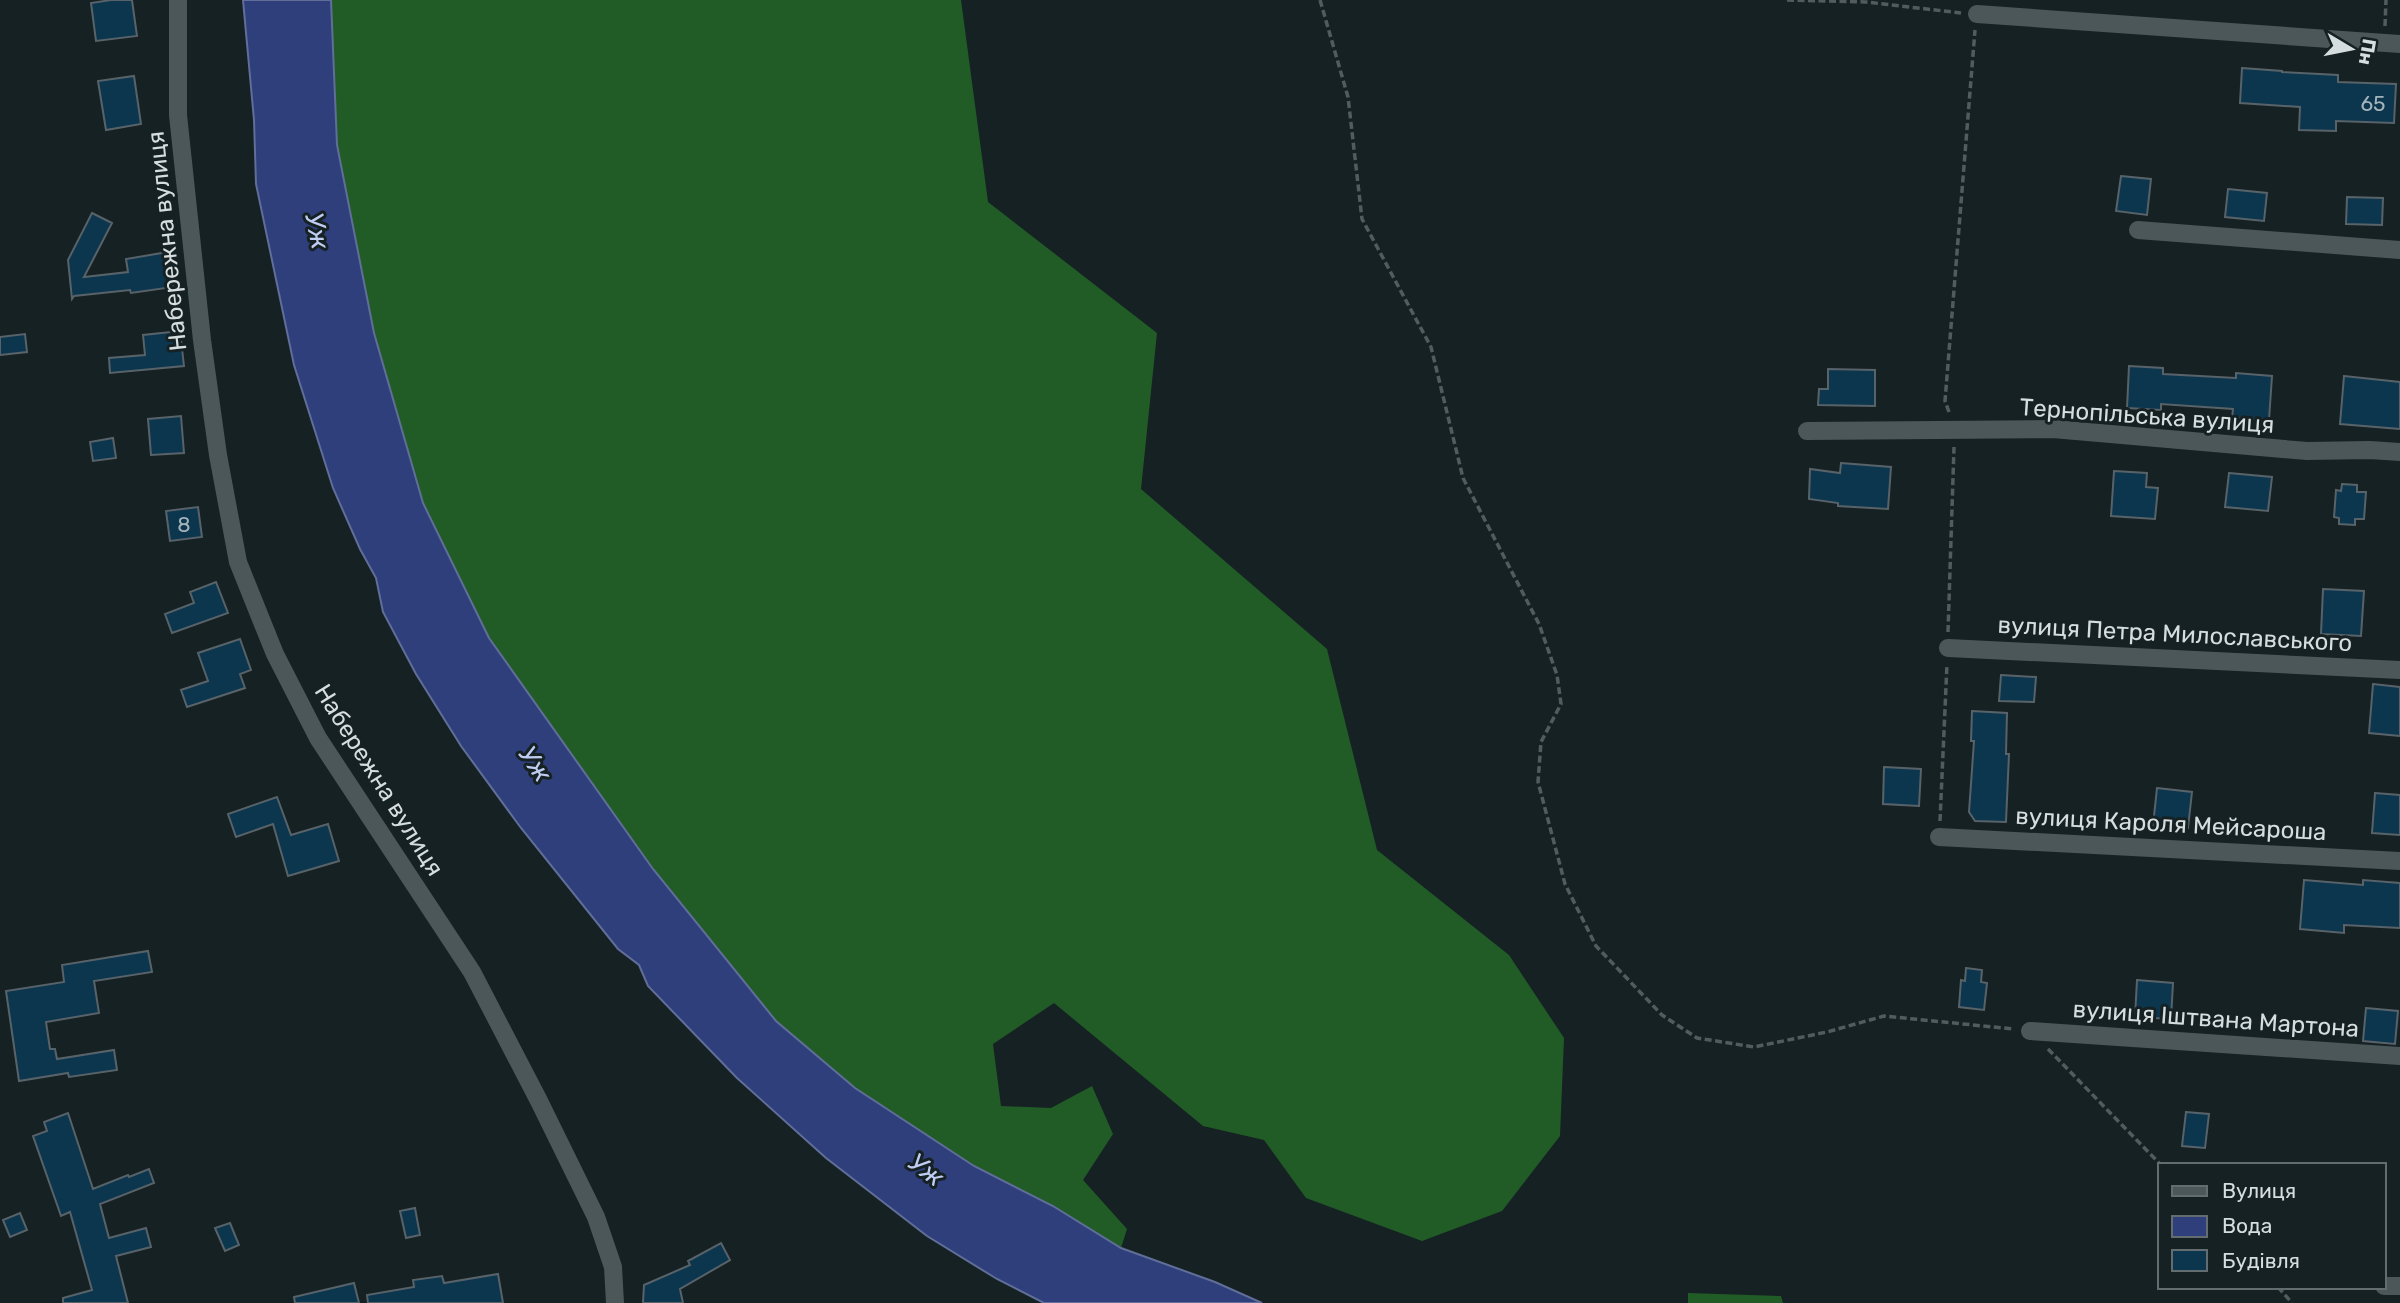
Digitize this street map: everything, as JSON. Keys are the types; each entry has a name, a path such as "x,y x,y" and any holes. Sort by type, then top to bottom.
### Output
{"street":[{"name":"Набережна вулиця","path":"177,0 178,115 202,340 218,455 238,562 275,654 318,738 472,972 533,1089 596,1217 613,1268 615,1303"},
{"path":"1976,14 2392,43"},
{"path":"2138,229 2400,250"},
{"name":"Тернопільська вулиця","path":"1807,431 2053,429 2307,452 2400,452"},
{"name":"вулиця Петра Милославського","path":"1948,648 2400,670"},
{"name":"вулиця Кароля Мейсароша","path":"1939,837 2400,861"},
{"name":"вулиця Іштвана Мартона","path":"2029,1031 2400,1056"}],"path":[{"path":"1320,0 1348,97 1363,219 1431,346 1463,478 1539,624 1557,675 1561,704 1541,742 1538,782 1566,884 1596,946 1662,1015 1697,1038 1754,1047 1827,1032 1884,1016 2029,1031 2159,1163"},
{"path":"1787,0 1866,2 1976,14"},
{"path":"2386,0 2392,43"},
{"path":"2280,1289 2292,1303"}],"green space":[{"path":"331,0 961,0 988,202 1157,333 1141,489 1327,649 1377,850 1509,955 1564,1038 1560,1136 1502,1211 1422,1241 1306,1198 1264,1140 1203,1126 1054,1003 993,1044 1001,1106 1051,1108 1092,1086 1113,1134 1083,1180 1127,1229 1121,1248 1053,1206 974,1166 855,1088 776,1021 653,869 489,638 423,503 374,333 337,145"},
{"path":"1688,1293 1781,1296 1783,1303 1688,1303"}],"water":[{"name":"Уж","path":"243,0 331,0 337,145 374,333 423,503 489,638 653,869 776,1021 855,1088 974,1166 1053,1206 1121,1248 1215,1282 1262,1303 1044,1303 997,1279 927,1236 826,1158 737,1078 648,986 639,965 618,949 521,828 461,746 416,674 383,612 376,578 333,488 294,365 256,184 254,120"}],"building":[{"path":"132,0 137,36 96,41 91,3"},
{"path":"2242,68 2338,75 2338,82 2396,84 2394,123 2336,121 2336,131 2299,130 2300,107 2240,103"},
{"path":"134,76 141,124 106,130 98,81"},
{"path":"2121,176 2151,179 2147,215 2116,211"},
{"path":"2228,189 2267,193 2264,221 2225,217"},
{"path":"2347,197 2383,198 2382,225 2346,224"},
{"path":"92,213 112,223 84,277 128,272 126,259 168,252 173,287 131,293 130,290 74,296 72,299 68,260"},
{"path":"180,331 184,366 110,373 109,358 145,355 143,335"},
{"path":"25,334 27,352 0,355 0,337"},
{"path":"2129,366 2163,368 2163,374 2236,378 2236,373 2272,376 2269,420 2232,418 2233,409 2161,404 2161,410 2127,408"},
{"path":"1828,369 1875,370 1875,406 1818,405 1819,389 1828,389"},
{"path":"2344,376 2400,382 2400,429 2340,424"},
{"path":"181,416 184,453 151,455 148,419"},
{"path":"113,438 116,458 93,461 90,442"},
{"path":"1841,463 1891,467 1888,509 1838,506 1838,503 1809,499 1810,469 1840,473"},
{"path":"2114,471 2147,473 2146,487 2158,488 2155,519 2111,516"},
{"path":"2229,473 2272,477 2268,511 2225,507"},
{"path":"2342,484 2357,485 2357,492 2366,492 2364,519 2355,519 2355,525 2339,524 2339,518 2334,517 2336,490 2341,491"},
{"path":"198,507 202,537 170,541 166,511"},
{"path":"216,582 228,613 172,633 165,614 194,603 190,592"},
{"path":"2323,589 2364,591 2361,636 2321,634"},
{"path":"240,639 251,670 240,674 245,688 187,707 181,690 208,681 198,653"},
{"path":"2001,675 2036,677 2034,702 1999,701"},
{"path":"2373,684 2400,687 2400,736 2369,733"},
{"path":"1972,711 2007,713 2006,754 2009,754 2006,822 1975,821 1969,812 1974,741 1971,741"},
{"path":"1884,767 1921,769 1919,806 1883,804"},
{"path":"2157,788 2192,792 2188,828 2153,825"},
{"path":"2375,793 2400,795 2400,835 2372,833"},
{"path":"277,797 291,835 328,824 339,861 288,876 273,824 236,837 228,814"},
{"path":"2304,880 2363,885 2363,880 2400,883 2400,928 2344,925 2344,933 2300,929"},
{"path":"148,951 152,972 94,981 99,1013 46,1022 50,1049 55,1049 57,1059 114,1050 117,1070 69,1077 68,1073 19,1081 6,991 64,982 62,965"},
{"path":"1966,968 1982,970 1981,982 1987,983 1984,1010 1959,1007 1961,980 1965,981"},
{"path":"2137,980 2173,983 2171,1019 2135,1017"},
{"path":"2366,1008 2398,1011 2395,1044 2363,1041"},
{"path":"2186,1112 2209,1114 2205,1148 2182,1146"},
{"path":"68,1113 93,1189 149,1169 154,1183 100,1204 109,1238 146,1228 151,1247 116,1256 128,1303 63,1303 63,1298 92,1290 70,1212 61,1216 33,1136 47,1131 44,1122"},
{"path":"415,1208 420,1235 406,1238 400,1211"},
{"path":"20,1213 27,1230 10,1237 3,1220"},
{"path":"230,1223 239,1245 225,1251 215,1228"},
{"path":"721,1243 730,1260 680,1289 683,1303 643,1303 644,1285 690,1265 688,1261"},
{"path":"498,1274 503,1303 368,1303 367,1295 414,1287 413,1280 442,1276 444,1283"},
{"path":"354,1283 359,1303 295,1303 294,1297"}]}
